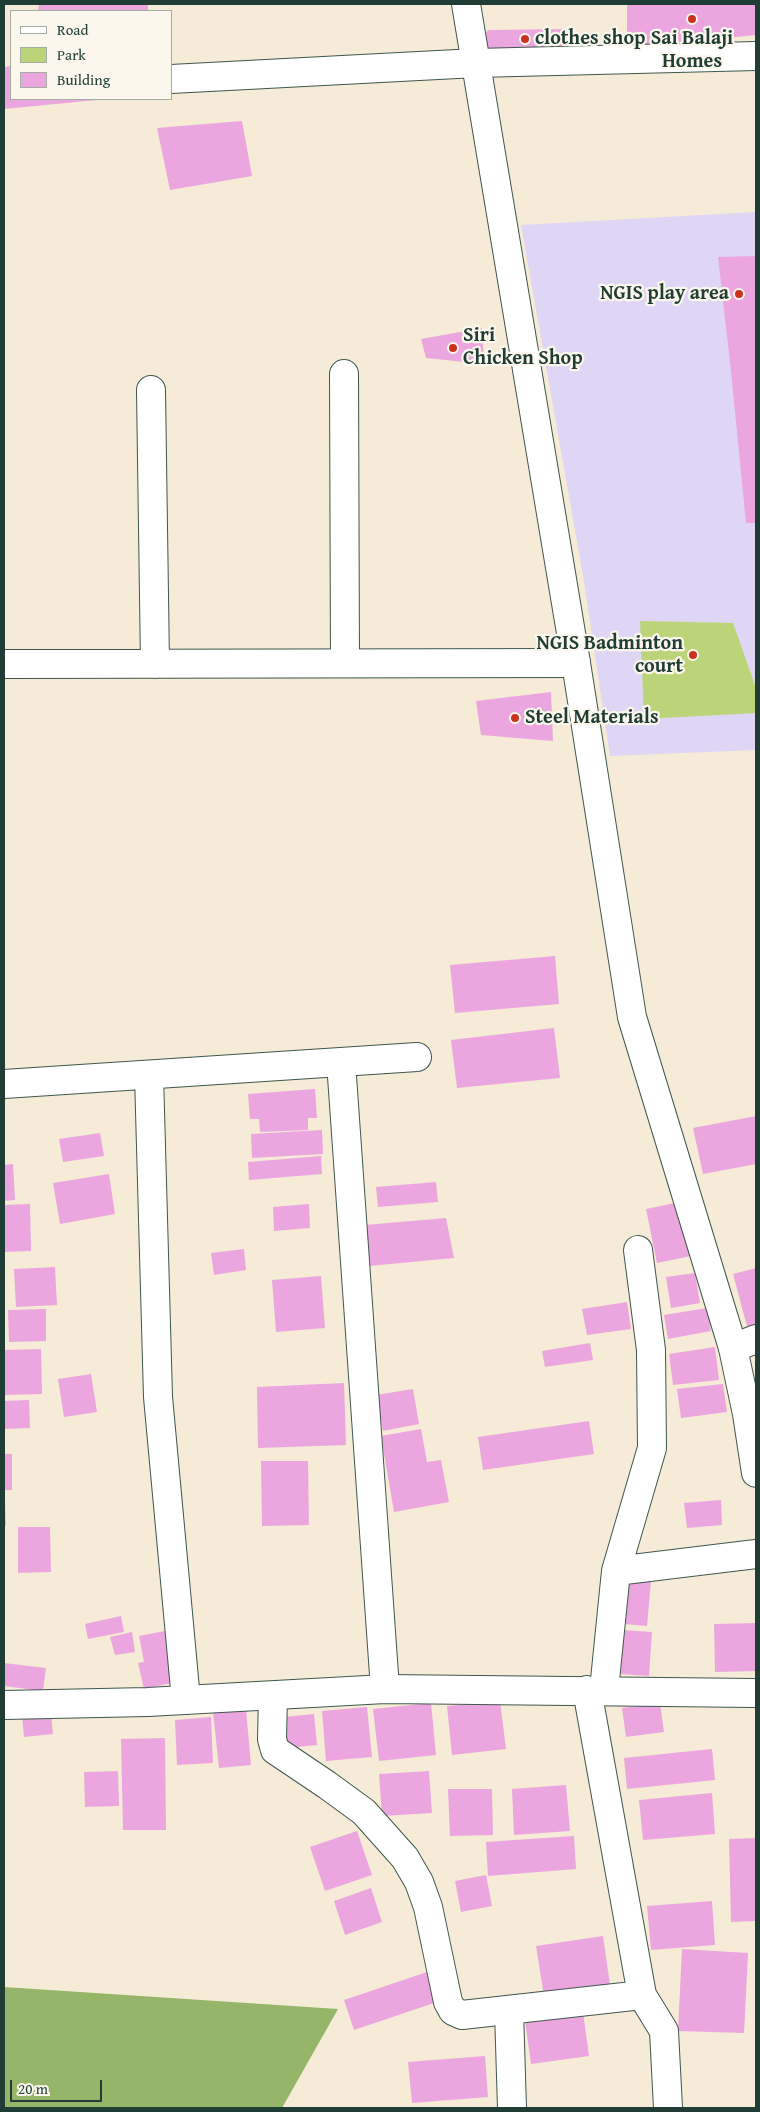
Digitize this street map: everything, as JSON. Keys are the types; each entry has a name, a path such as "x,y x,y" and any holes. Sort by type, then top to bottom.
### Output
{"street":[{"path":"466,4 576,663 632,1017 745,1343 756,1473"},
{"path":"172,80 476,63 756,56"},
{"path":"344,374 345,663"},
{"path":"150,390 155,664"},
{"path":"4,664 576,663"},
{"path":"4,1084 417,1057"},
{"path":"341,1062 385,1689"},
{"path":"149,1075 158,1398 186,1700"},
{"path":"638,1250 650,1350 652,1448 616,1571 596,1690 642,1995 664,2031 668,2108"},
{"path":"616,1571 756,1554"},
{"path":"4,1705 186,1700 385,1689 756,1693"},
{"path":"272,1696 272,1739 274,1750 327,1784 364,1812 405,1858 419,1882 428,1907 448,2002 453,2010 462,2015 642,1995"},
{"path":"509,2011 512,2108"}],"shaded area":[{"path":"756,212 756,750 610,756 584,581 521,225"}],"green space":[{"name":"NGIS Badminton court","path":"640,621 733,623 756,688 756,713 644,719"},
{"path":"4,1987 338,2009 282,2108 4,2108"}],"building":[{"path":"39,4 148,4 148,10 38,10"},
{"name":"Sai Balaji Homes","path":"627,4 756,4 756,35 627,48"},
{"name":"clothes shop","path":"569,29 565,48 474,50 488,30"},
{"path":"10,66 10,100 97,100 4,109 4,67"},
{"path":"242,121 252,176 170,190 157,128"},
{"path":"756,256 756,523 746,523 718,257"},
{"name":"Siri Chicken Shop","path":"482,328 484,364 426,358 421,339"},
{"name":"Steel Materials","path":"551,692 553,741 481,735 476,701"},
{"path":"555,956 559,1004 455,1013 450,965"},
{"path":"554,1028 560,1078 457,1088 451,1040"},
{"path":"315,1089 317,1118 308,1118 308,1130 260,1132 259,1119 250,1119 248,1094"},
{"path":"756,1116 756,1164 703,1174 693,1128"},
{"path":"322,1130 323,1154 252,1158 251,1134"},
{"path":"100,1133 104,1156 63,1162 59,1139"},
{"path":"321,1156 322,1174 249,1180 248,1162"},
{"path":"13,1164 15,1200 4,1201 4,1165"},
{"path":"109,1174 115,1214 60,1224 53,1183"},
{"path":"436,1182 438,1202 378,1207 376,1187"},
{"path":"680,1202 691,1256 657,1263 646,1209"},
{"path":"30,1204 31,1251 4,1252 4,1205"},
{"path":"309,1204 310,1228 274,1231 273,1207"},
{"path":"446,1218 454,1258 369,1266 365,1225"},
{"path":"244,1249 246,1270 214,1275 211,1253"},
{"path":"55,1267 57,1305 16,1307 14,1269"},
{"path":"756,1268 756,1328 748,1330 733,1274"},
{"path":"695,1273 700,1303 671,1308 666,1277"},
{"path":"321,1276 325,1328 276,1332 272,1280"},
{"path":"627,1302 631,1329 587,1335 582,1309"},
{"path":"707,1308 711,1331 668,1339 664,1315"},
{"path":"46,1309 46,1341 9,1342 8,1310"},
{"path":"590,1343 593,1360 545,1367 542,1351"},
{"path":"715,1347 719,1380 673,1385 669,1354"},
{"path":"41,1349 42,1394 4,1395 4,1350"},
{"path":"91,1374 97,1412 64,1417 58,1379"},
{"path":"344,1383 346,1445 258,1448 257,1387"},
{"path":"723,1384 727,1412 681,1418 677,1389"},
{"path":"413,1389 419,1424 383,1431 376,1395"},
{"path":"29,1400 30,1428 4,1429 4,1401"},
{"path":"589,1421 594,1454 483,1470 478,1437"},
{"path":"421,1429 427,1462 441,1460 449,1502 394,1512 381,1436"},
{"path":"4,1454 12,1454 12,1490 4,1490"},
{"path":"261,1461 308,1461 309,1525 262,1526"},
{"path":"721,1500 722,1525 687,1528 684,1503"},
{"path":"5,1502 6,1526 4,1526"},
{"path":"18,1527 50,1527 51,1572 18,1573"},
{"path":"627,1579 651,1581 647,1626 624,1624"},
{"path":"121,1616 124,1632 88,1639 85,1624"},
{"path":"756,1623 756,1671 715,1672 714,1624"},
{"path":"170,1630 177,1682 144,1689 138,1663 144,1662 139,1636"},
{"path":"622,1630 652,1632 649,1676 619,1674"},
{"path":"132,1632 135,1652 115,1655 110,1637"},
{"path":"4,1663 46,1668 43,1691 4,1686"},
{"path":"500,1701 506,1749 452,1755 447,1706"},
{"path":"431,1703 436,1755 379,1761 373,1709"},
{"path":"660,1703 664,1732 626,1737 622,1708"},
{"path":"367,1707 372,1757 326,1761 322,1711"},
{"path":"246,1709 251,1765 219,1768 213,1712"},
{"path":"51,1713 53,1734 24,1737 22,1716"},
{"path":"314,1714 317,1745 287,1748 284,1717"},
{"path":"211,1717 213,1763 177,1765 175,1720"},
{"path":"165,1738 166,1830 123,1830 121,1739"},
{"path":"712,1749 715,1780 627,1789 624,1758"},
{"path":"118,1771 119,1806 85,1807 84,1772"},
{"path":"429,1771 432,1813 382,1816 379,1774"},
{"path":"566,1785 570,1831 514,1835 512,1789"},
{"path":"448,1789 492,1789 493,1835 450,1836"},
{"path":"712,1793 715,1834 643,1840 639,1800"},
{"path":"357,1831 372,1875 325,1891 310,1847"},
{"path":"574,1836 576,1869 488,1876 486,1842"},
{"path":"756,1838 756,1921 731,1922 729,1839"},
{"path":"486,1875 492,1906 461,1912 455,1881"},
{"path":"371,1888 382,1922 345,1935 334,1901"},
{"path":"712,1901 715,1945 651,1950 647,1906"},
{"path":"603,1936 610,1985 544,1996 536,1946"},
{"path":"682,1949 748,1953 744,2033 678,2031"},
{"path":"430,1971 440,2001 354,2030 344,2000"},
{"path":"583,2012 589,2056 531,2064 525,2020"},
{"path":"485,2056 488,2097 412,2103 408,2062"}],"place":[{"name":"Sai Balaji Homes","path":"692,19"},
{"name":"clothes shop","path":"525,39"},
{"name":"NGIS play area","path":"739,294"},
{"name":"Siri Chicken Shop","path":"453,348"},
{"name":"NGIS Badminton court","path":"693,655"},
{"name":"Steel Materials","path":"515,718"}]}
